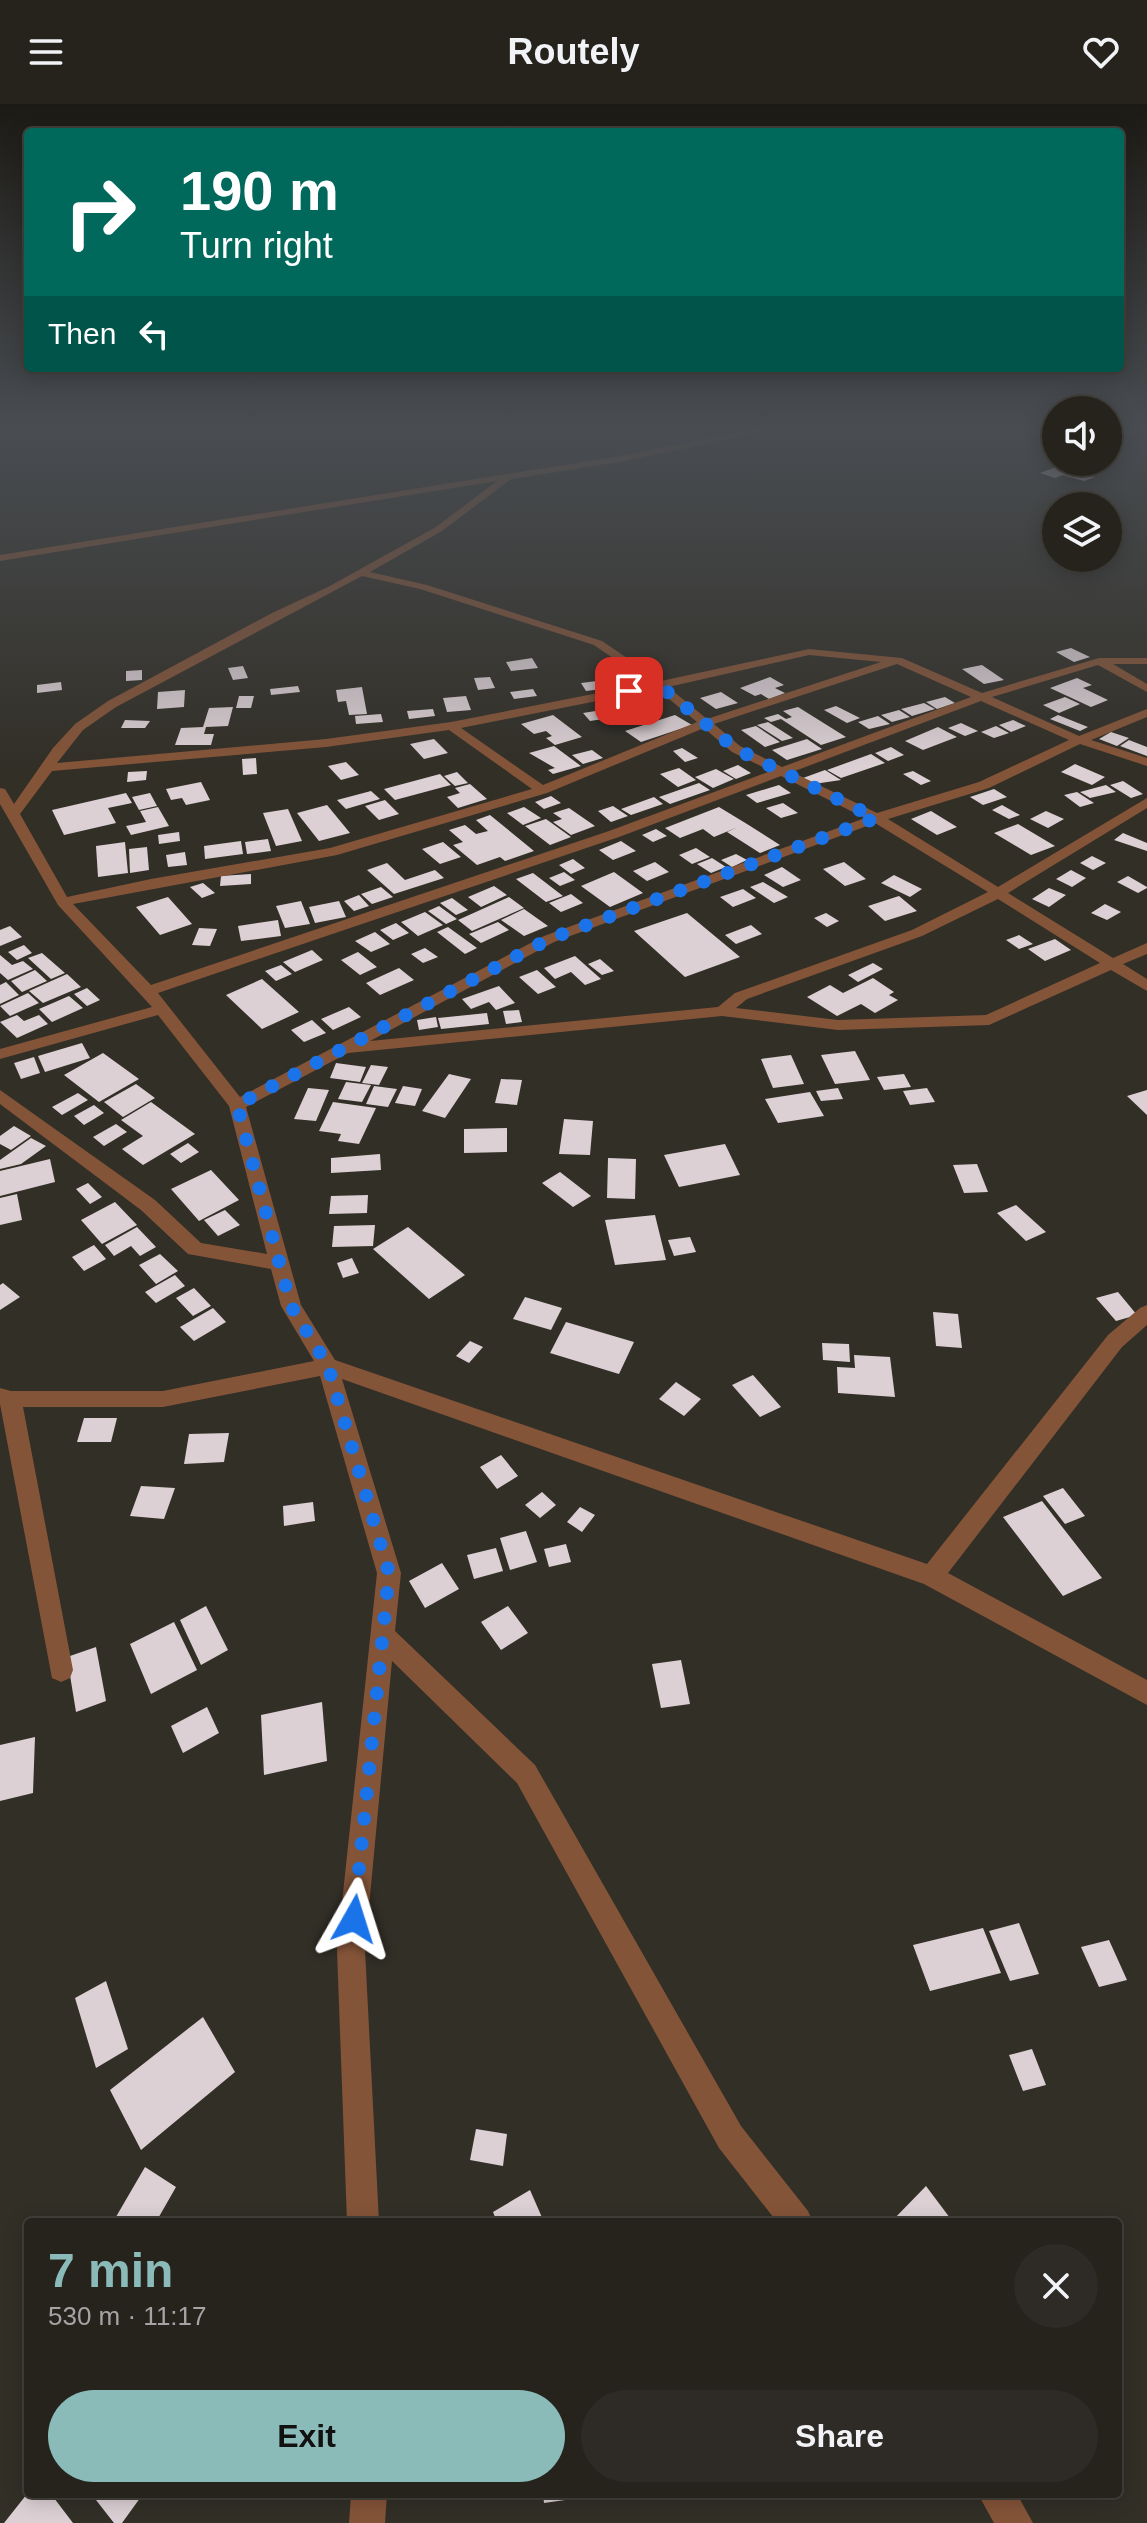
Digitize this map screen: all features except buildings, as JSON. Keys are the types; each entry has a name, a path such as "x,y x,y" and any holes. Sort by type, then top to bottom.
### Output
{"street":[{"path":"0,558 105,541"},
{"path":"13,814 57,751 79,727 112,704 418,541"},
{"path":"362,573 423,587 598,643 659,685 736,749 876,818 1144,982"},
{"path":"48,768 326,743 451,726 809,652 898,660 1079,740 1147,762"},
{"path":"63,902 151,883 332,852 542,790 703,724 898,660"},
{"path":"1099,661 1147,689"},
{"path":"148,991 614,834 984,696 1099,661 1147,661"},
{"path":"237,1105 549,939 876,818 984,785 1079,740 1147,713"},
{"path":"451,726 542,790"},
{"path":"0,792 63,902 148,991 237,1105 291,1306 328,1366 389,1573 351,1950 363,2218"},
{"path":"722,1011 741,996 917,933 998,893 1147,802"},
{"path":"0,832 26,837"},
{"path":"339,1049 722,1011 838,1025 989,1020 1147,948"},
{"path":"4,1047 161,1009"},
{"path":"0,1096 148,1205 195,1249 280,1263"},
{"path":"932,1576 1115,1341 1147,1313"},
{"path":"61,1670 5,1398 163,1399 328,1366 932,1576 1147,1693"},
{"path":"383,1635 526,1774 730,2137 794,2218"},
{"path":"367,2523 369,2498"},
{"path":"999,2498 1015,2523"}],"route":[{"path":"354,1919 389,1573 328,1366 291,1306 237,1105 549,939 876,818 736,749 659,685 629,691"}]}
